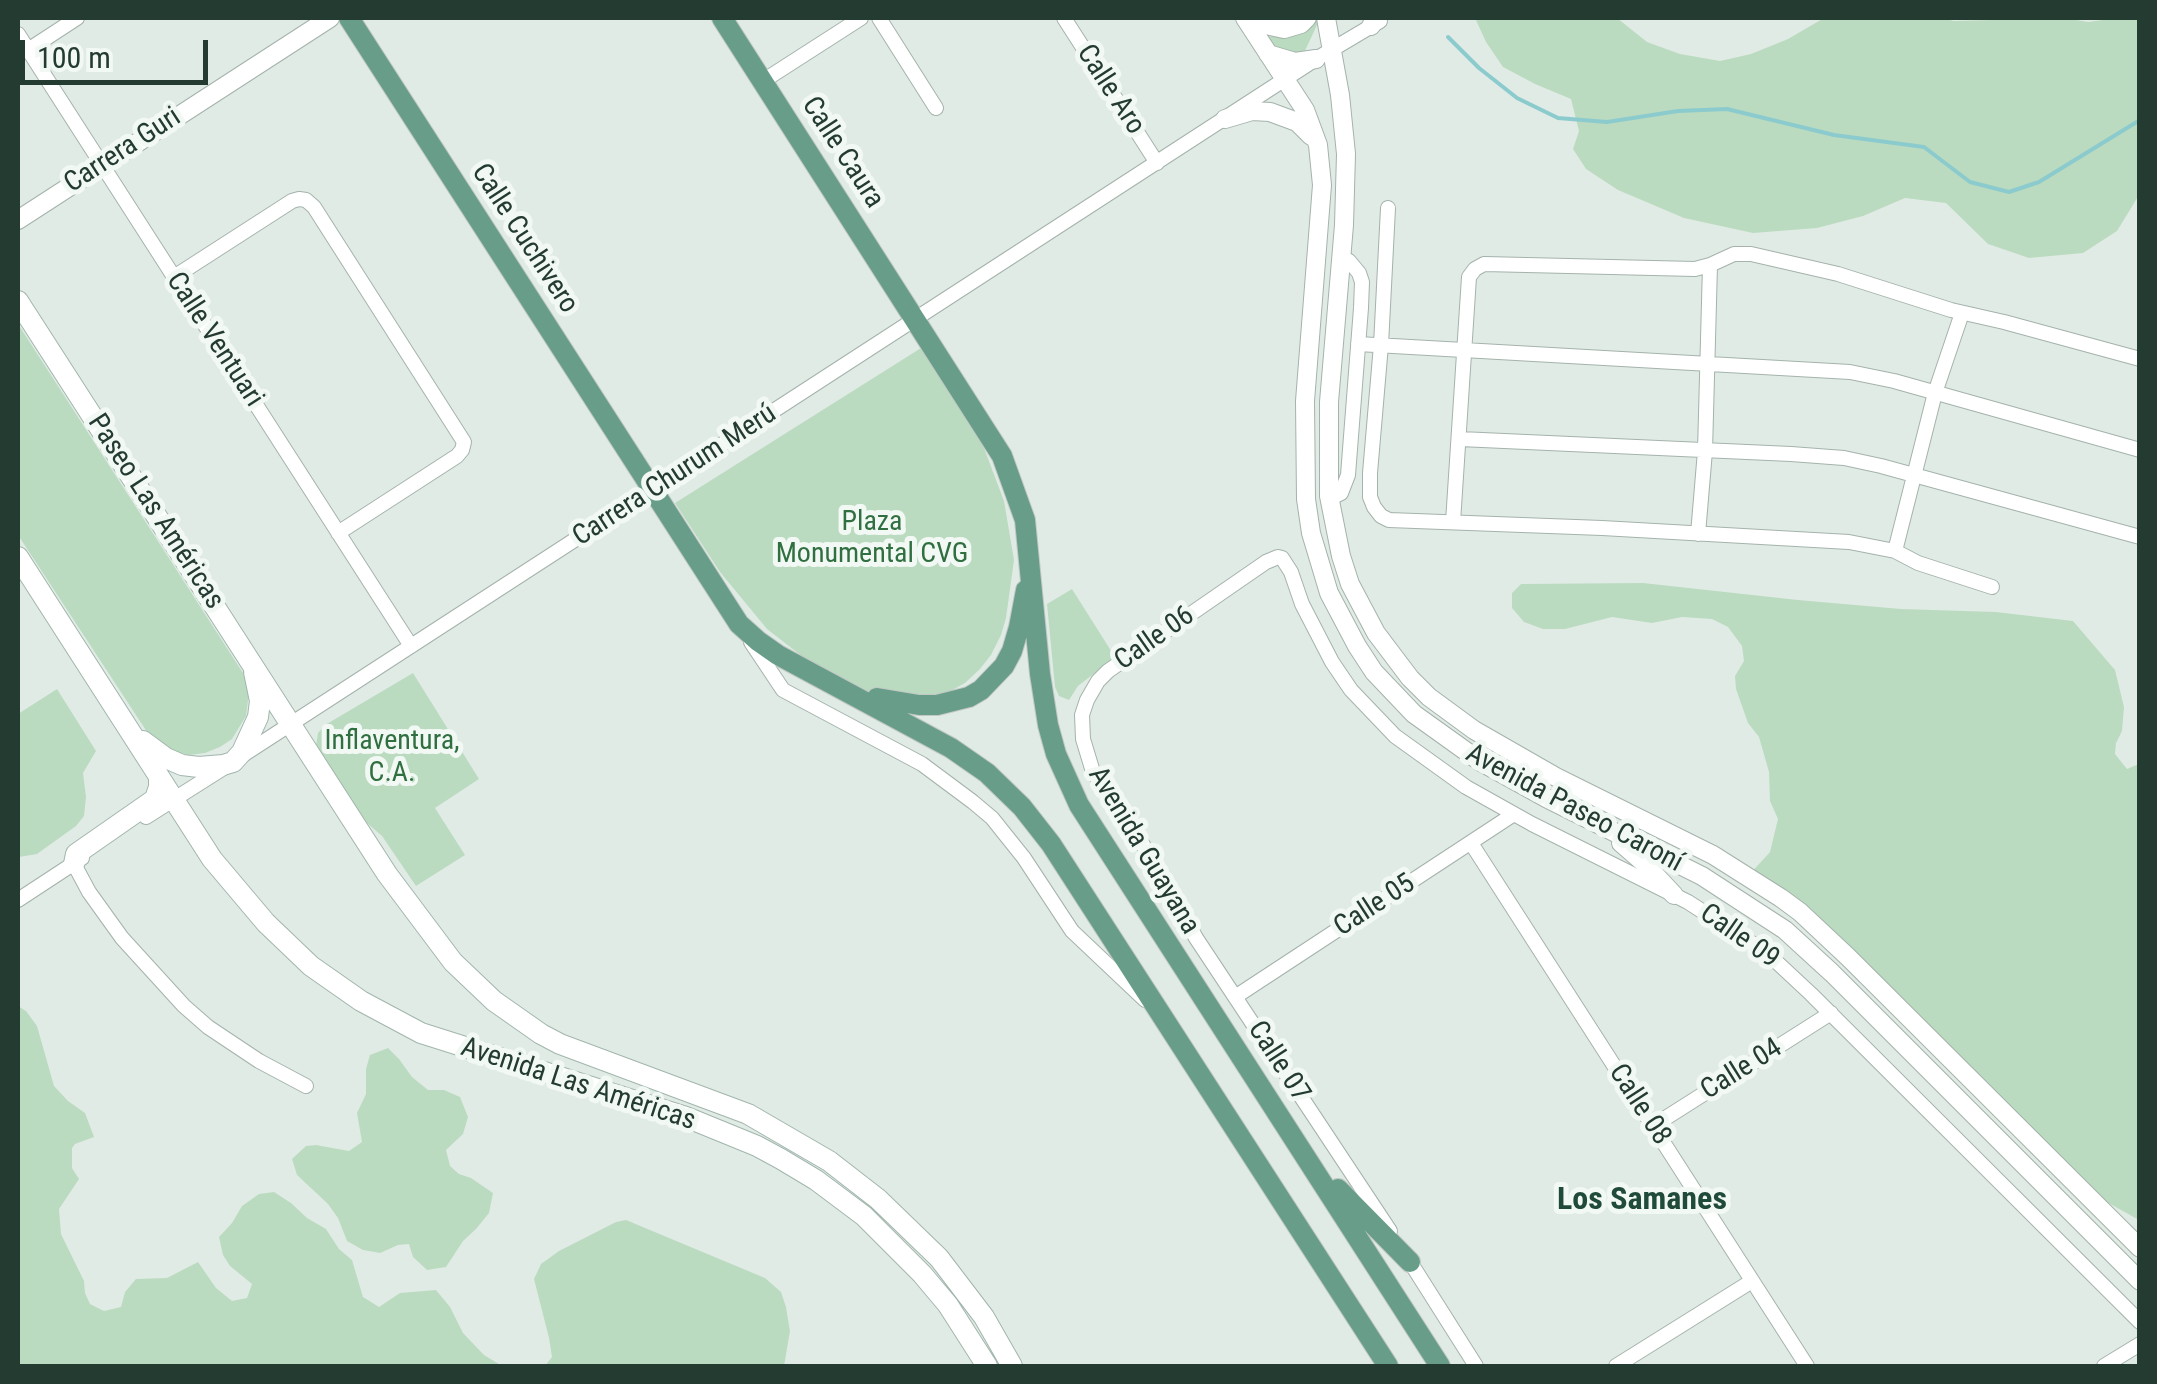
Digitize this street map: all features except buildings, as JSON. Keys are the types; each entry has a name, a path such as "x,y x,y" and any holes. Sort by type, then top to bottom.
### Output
{"main road":[{"name":"Calle Cuchivero","path":"349,18 653,490"},
{"name":"Calle Caura","path":"722,18 916,319"},
{"name":"Paseo Las Américas","path":"18,301 292,723"},
{"name":"Avenida Guayana","path":"916,319 1002,456 1025,520 1043,697 1066,780 1144,909 1440,1366"},
{"path":"653,490 739,624 758,641 952,748 1006,791 1051,844 1388,1366"},
{"path":"18,557 173,798"},
{"path":"837,685 874,698 919,705 954,702 981,690 1004,666 1012,651 1030,561"},
{"path":"126,724 147,745 182,765 233,762 252,735 260,701 243,648"},
{"name":"Avenida Las Américas","path":"292,723 415,914 454,962 494,1000 560,1044 748,1114 829,1161 878,1199 939,1258 984,1317 1012,1366"},
{"path":"74,864 76,854 155,799 159,776"},
{"name":"Avenida Las Américas","path":"173,798 212,859 266,923 310,966 361,1001 422,1033 686,1118 756,1146 816,1180 864,1216 922,1274 957,1317 987,1366"},
{"path":"1289,1133 1357,1211 1410,1262"},
{"path":"816,1180 829,1161"}],"street":[{"path":"28,50 77,18"},
{"name":"Carrera Guri","path":"18,220 330,18"},
{"path":"763,81 862,18"},
{"path":"878,18 936,108"},
{"name":"Calle Aro","path":"1064,18 1157,162"},
{"name":"Avenida Paseo Caroní","path":"1245,18 1305,110 1318,145 1322,185 1307,366 1304,472 1311,534 1329,593 1366,659 1414,714 1480,762 1702,876 1793,937 2140,1281"},
{"path":"1256,18 1284,29 1308,18"},
{"name":"Avenida Paseo Caroní","path":"1326,18 1324,55 1340,95 1346,154 1328,402 1327,471 1341,556 1363,610 1393,658 1429,696 1492,742 1713,856 1781,898 1848,957 2140,1248"},
{"name":"Carrera Churum Merú","path":"18,900 1377,20"},
{"name":"Calle Ventuari","path":"18,34 411,646"},
{"path":"1268,54 1296,62 1324,55"},
{"path":"1225,118 1270,112 1297,122 1318,145"},
{"path":"174,278 292,201 306,200 314,207 464,442 456,456 338,532"},
{"path":"1388,208 1370,473 1372,502 1377,512 1390,520 1849,542 1895,552 1992,587"},
{"path":"1453,522 1469,277 1484,264 1696,268 1728,256 1751,254 1838,274 2140,359"},
{"path":"1330,499 1342,492 1348,474 1358,344 1361,277 1355,266 1341,257"},
{"path":"1698,534 1709,363 1710,265"},
{"path":"1895,552 1935,393 1962,312"},
{"path":"1358,344 1850,372 2140,450"},
{"path":"1460,439 1818,455 1863,462 2140,537"},
{"name":"Calle 06","path":"1087,754 1082,714 1098,681 1278,557"},
{"name":"Calle 09","path":"1278,557 1291,572 1302,604 1332,662 1372,714 1395,736 1466,788 1674,895 1751,941 1782,966 2140,1322"},
{"path":"739,624 782,690 922,764 983,810 1007,836 1072,931 1162,1016"},
{"name":"Calle 07","path":"1087,754 1093,772 1169,894 1476,1366"},
{"name":"Calle 05","path":"1236,997 1514,814"},
{"path":"1588,819 1626,847 1674,895"},
{"name":"Calle 08","path":"1471,843 1807,1366"},
{"path":"74,864 122,938 184,1006 259,1062 306,1086"},
{"name":"Calle 04","path":"1653,1126 1830,1014"},
{"path":"1616,1366 1752,1281"},
{"path":"2104,1366 2140,1344"}],"green space":[{"path":"1315,18 1318,23 1303,55 1277,51 1264,36 1281,37"},
{"path":"1475,18 1617,18 1647,42 1680,54 1720,61 1788,39 1824,18 2064,18 2088,22 2139,18 2139,195 2117,231 2083,253 2029,258 1988,244 1946,203 1905,198 1863,216 1817,228 1753,233 1684,218 1618,190 1586,169 1573,149 1579,131 1571,99 1503,67"},
{"path":"18,324 243,673 249,693 246,716 232,739 220,747 189,755 151,738 18,535"},
{"name":"Plaza Monumental CVG","path":"921,348 984,448 1004,501 1014,560 1001,635 980,669 949,692 931,696 881,695 863,690 803,657 767,629 720,572 675,503"},
{"path":"1643,583 1798,600 1996,612 2073,621 2115,670 2124,707 2115,754 2127,769 2139,764 2139,1220 2078,1186 1935,1043 1748,876 1770,852 1778,819 1770,801 1769,772 1759,737 1748,723 1736,689 1735,676 1744,661 1742,646 1728,627 1712,619 1682,617 1652,623 1612,617 1565,629 1543,629 1524,622 1512,608 1512,593 1521,584"},
{"path":"1072,589 1115,657 1078,686 1069,700 1059,696 1055,687 1047,604"},
{"name":"Inflaventura, C.A.","path":"413,673 479,779 435,808 465,855 416,886 382,836 360,817 316,746 318,733 325,725"},
{"path":"57,689 96,751 83,773 84,816 37,854 19,857 18,714"},
{"path":"18,1006 37,1026 54,1086 85,1113 94,1137 72,1148 72,1168 79,1179 59,1209 61,1234 84,1281 90,1304 104,1311 121,1307 125,1292 136,1279 167,1278 198,1262 216,1288 232,1301 247,1298 252,1284 230,1266 219,1237 242,1206 259,1194 274,1192 326,1229 352,1260 363,1297 379,1307 400,1293 436,1290 463,1333 484,1355 502,1366 18,1366"},
{"path":"388,1048 428,1090 444,1090 460,1097 468,1117 463,1134 446,1150 450,1166 493,1193 489,1213 446,1267 427,1270 413,1257 409,1244 380,1253 347,1241 338,1218 297,1175 292,1159 306,1146 349,1151 362,1142 357,1113 366,1094 366,1069 370,1055"},
{"path":"626,1220 765,1278 781,1292 790,1331 784,1366 545,1366 552,1357 534,1279 541,1264 559,1251"}],"waterway":[{"path":"1448,37 1517,98 1558,118 1607,122 1678,111 1727,109 1834,135 1924,147 1970,182 2009,192 2039,182 2140,120"}],"district":[{"name":"Los Samanes","path":"1642,1201"}]}
